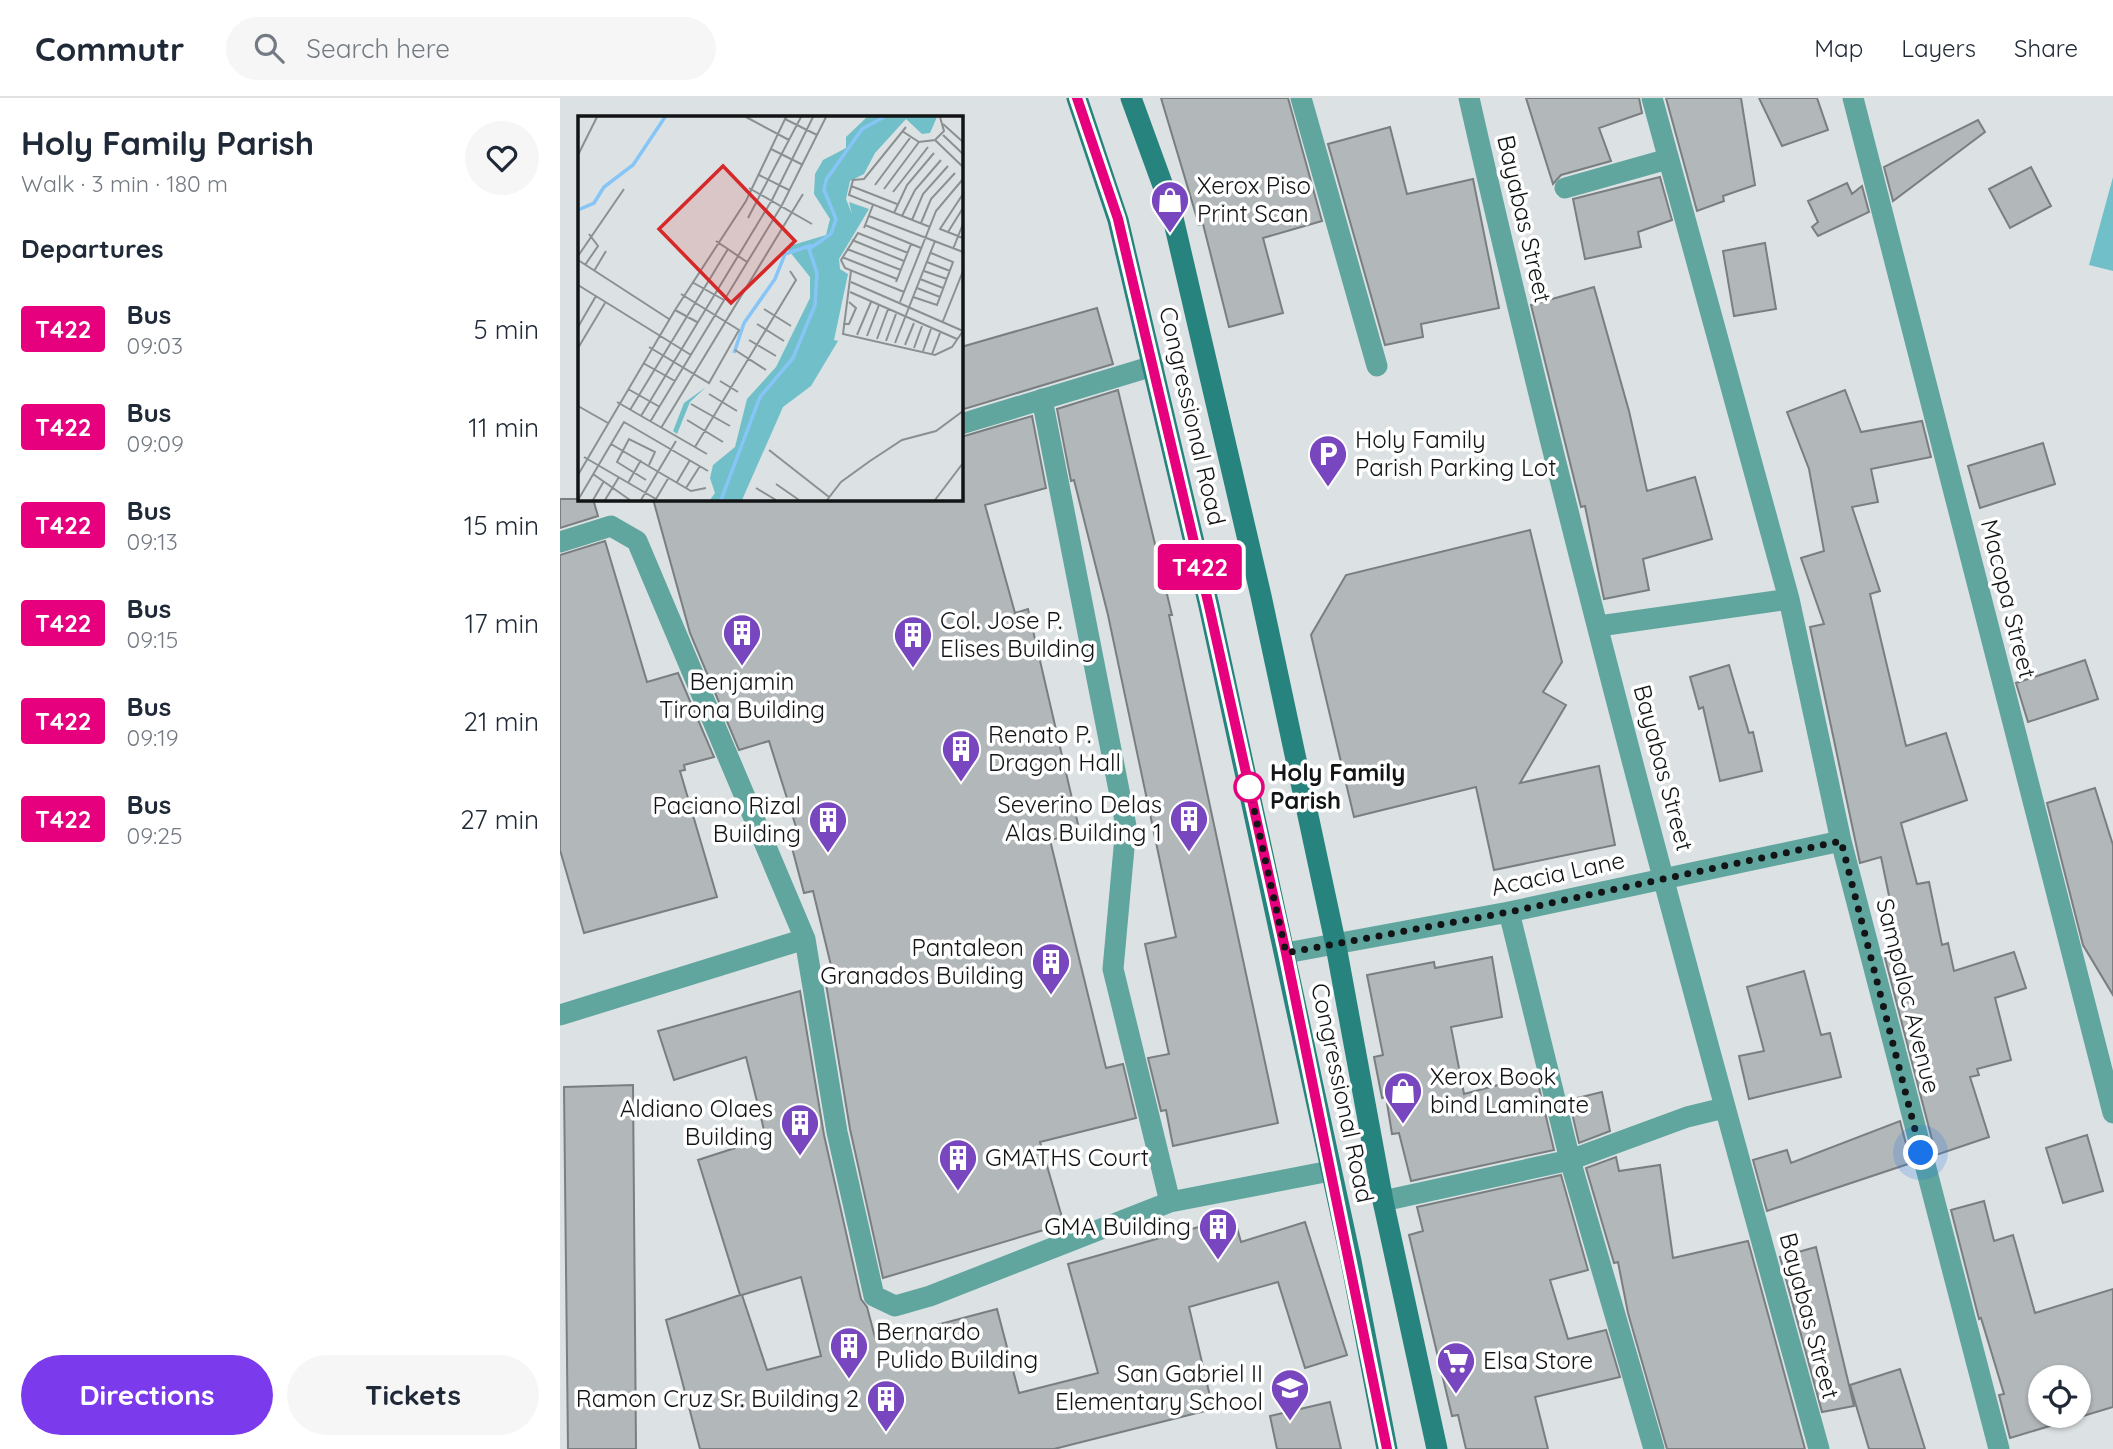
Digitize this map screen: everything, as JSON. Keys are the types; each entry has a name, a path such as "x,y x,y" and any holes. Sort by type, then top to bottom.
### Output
{"main road":[{"name":"Congressional Road","path":"1077,98 1118,219 1153,366 1286,953 1387,1449"},
{"name":"Congressional Road","path":"1131,98 1170,205 1258,582 1336,946 1383,1201 1437,1449"}],"street":[{"path":"1301,98 1377,366"},
{"name":"Bayabas Street","path":"1469,98 1509,274 1599,626 1724,1108 1819,1449"},
{"name":"Sampaloc Avenue","path":"1652,98 1789,599 1841,841 2000,1449"},
{"name":"Macopa Street","path":"1853,98 2113,1113"},
{"path":"1564,188 1668,159"},
{"path":"962,424 1153,366"},
{"path":"1042,399 1126,826 1113,969 1170,1202"},
{"path":"560,542 611,526 637,541 805,939 837,1132 874,1296 895,1306 930,1296 1170,1202 1330,1171"},
{"path":"1599,626 1789,599"},
{"name":"Acacia Lane","path":"1286,953 1336,946 1509,912 1841,841"},
{"path":"1509,912 1570,1160 1654,1449"},
{"path":"560,1015 805,939"},
{"path":"1383,1201 1570,1160 1687,1117 1724,1108"}],"shaded area":[{"path":"2113,177 2113,271 2089,265"}],"building":[{"path":"1161,98 1288,98 1322,221 1263,238 1283,313 1229,327 1203,224 1199,225"},
{"path":"1526,98 1639,98 1642,113 1599,128 1611,161 1561,175 1553,184"},
{"path":"1666,98 1741,98 1755,185 1723,196 1724,201 1697,211"},
{"path":"1759,98 1817,98 1828,130 1782,146"},
{"path":"1978,120 1985,132 1893,201 1884,167"},
{"path":"1390,127 1407,194 1473,179 1499,308 1421,324 1423,337 1385,345 1328,144"},
{"path":"2031,167 2051,206 2010,228 1989,189"},
{"path":"1660,177 1672,220 1638,232 1641,247 1585,259 1573,199"},
{"path":"1847,183 1852,194 1862,186 1869,212 1818,236 1812,227 1818,222 1808,201"},
{"path":"1765,243 1776,309 1734,316 1723,251"},
{"path":"1594,287 1629,411 1647,491 1695,477 1712,539 1643,559 1649,590 1604,599 1585,506 1581,507 1531,305"},
{"path":"1097,308 1113,364 962,410 962,347"},
{"path":"1118,390 1172,615 1169,615 1278,1123 1173,1146 1166,1110 1161,1111 1148,1058 1169,1054 1145,944 1176,937 1108,615 1074,480 1071,481 1057,409"},
{"path":"1845,390 1861,432 1922,421 1931,457 1871,469 1878,502 1852,507 1880,591 1870,594 1906,746 1946,733 1967,800 1901,823 1917,884 1929,882 1942,945 1948,943 1954,971 2014,952 2026,988 1995,998 2011,1060 1977,1069 1979,1075 1970,1077 1989,1137 1936,1155 1885,958 1901,954 1881,857 1860,863 1810,627 1824,624 1801,558 1824,551 1809,469 1787,412"},
{"path":"1032,416 1046,488 985,505 1015,613 1028,609 1080,833 1050,840 1106,1068 1123,1064 1136,1118 1040,1142 1064,1224 883,1278 850,1129 826,984 835,982 813,891 804,893 787,829 796,827 769,741 739,750 690,633 653,500 962,500 962,437"},
{"path":"2043,443 2055,484 1980,508 1968,466"},
{"path":"560,499 593,500 598,516 560,528"},
{"name":"Holy Family Parish","path":"1530,530 1562,662 1543,692 1566,705 1520,783 1599,766 1615,845 1494,870 1476,787 1354,817 1311,635 1346,575"},
{"path":"605,541 647,682 678,673 714,757 684,765 685,770 680,771 717,897 584,933 560,850 560,555"},
{"path":"2085,660 2098,699 2028,722 2016,683"},
{"path":"1729,665 1749,733 1753,732 1762,771 1720,781 1703,707 1699,709 1690,677"},
{"path":"2095,788 2113,845 2113,995 2083,945 2047,803"},
{"path":"1492,957 1502,1017 1451,1027 1464,1094 1536,1075 1554,1150 1411,1181 1399,1133 1392,1134 1386,1097 1382,1098 1374,1057 1383,1055 1367,975 1434,962 1435,968"},
{"path":"1804,971 1821,1035 1830,1033 1841,1077 1749,1099 1739,1056 1764,1051 1747,987"},
{"path":"800,991 824,1135 861,1299 867,1307 876,1341 997,1309 1019,1393 1098,1373 1068,1264 1234,1217 1241,1242 1305,1222 1347,1355 1305,1368 1278,1282 1189,1307 1213,1409 1054,1449 700,1449 666,1320 740,1295 698,1160 766,1138 746,1057 674,1080 658,1031","holes":["801,1277 821,1356 767,1370 742,1295"]},
{"path":"633,1085 636,1449 568,1449 564,1087"},
{"path":"1602,1092 1610,1131 1579,1143 1569,1100"},
{"path":"1900,1121 1911,1163 1767,1211 1753,1160 1787,1150 1791,1163"},
{"path":"2087,1135 2103,1191 2063,1203 2046,1148"},
{"path":"1616,1157 1619,1171 1660,1165 1673,1258 1748,1241 1805,1449 1667,1449 1628,1313 1618,1262 1614,1263 1586,1168"},
{"path":"1561,1175 1588,1270 1550,1280 1568,1339 1606,1330 1620,1377 1535,1397 1548,1449 1466,1449 1458,1415 1452,1416 1409,1235 1423,1231 1417,1207"},
{"path":"1984,1201 1994,1241 2013,1235 2035,1313 2113,1289 2113,1407 2091,1414 2091,1365 2028,1365 2028,1428 2043,1428 2010,1438 1999,1395 2004,1394 1981,1318 1979,1319 1951,1210"},
{"path":"1816,1247 1854,1406 1822,1412 1780,1257"},
{"path":"1900,1369 1925,1449 1869,1449 1850,1385"},
{"path":"1330,1402 1341,1449 1277,1449 1270,1416"}],"bus line":[{"name":"T422","path":"1077,98 1118,219 1209,606 1286,953 1351,1261 1387,1449"}],"place":[{"name":"Xerox Piso Print Scan","path":"1170,234"},
{"name":"Holy Family Parish Parking Lot","path":"1328,488"},
{"name":"Benjamin Tirona Building","path":"742,667"},
{"name":"Col. Jose P. Elises Building","path":"913,669"},
{"name":"Renato P. Dragon Hall","path":"961,783"},
{"name":"Holy Family Parish","path":"1249,787"},
{"name":"Severino Delas Alas Building 1","path":"1189,853"},
{"name":"Paciano Rizal Building","path":"828,854"},
{"name":"Pantaleon Granados Building","path":"1051,996"},
{"name":"Xerox Book bind Laminate","path":"1403,1125"},
{"name":"Aldiano Olaes Building","path":"800,1157"},
{"name":"GMATHS Court","path":"958,1192"},
{"name":"GMA Building","path":"1218,1261"},
{"name":"Bernardo Pulido Building","path":"849,1380"},
{"name":"Elsa Store","path":"1456,1395"},
{"name":"San Gabriel II Elementary School","path":"1290,1422"},
{"name":"Ramon Cruz Sr. Building 2","path":"886,1433"}],"route":[{"path":"1249,787 1286,953 1336,946 1509,912 1841,841 1921,1153"}]}
